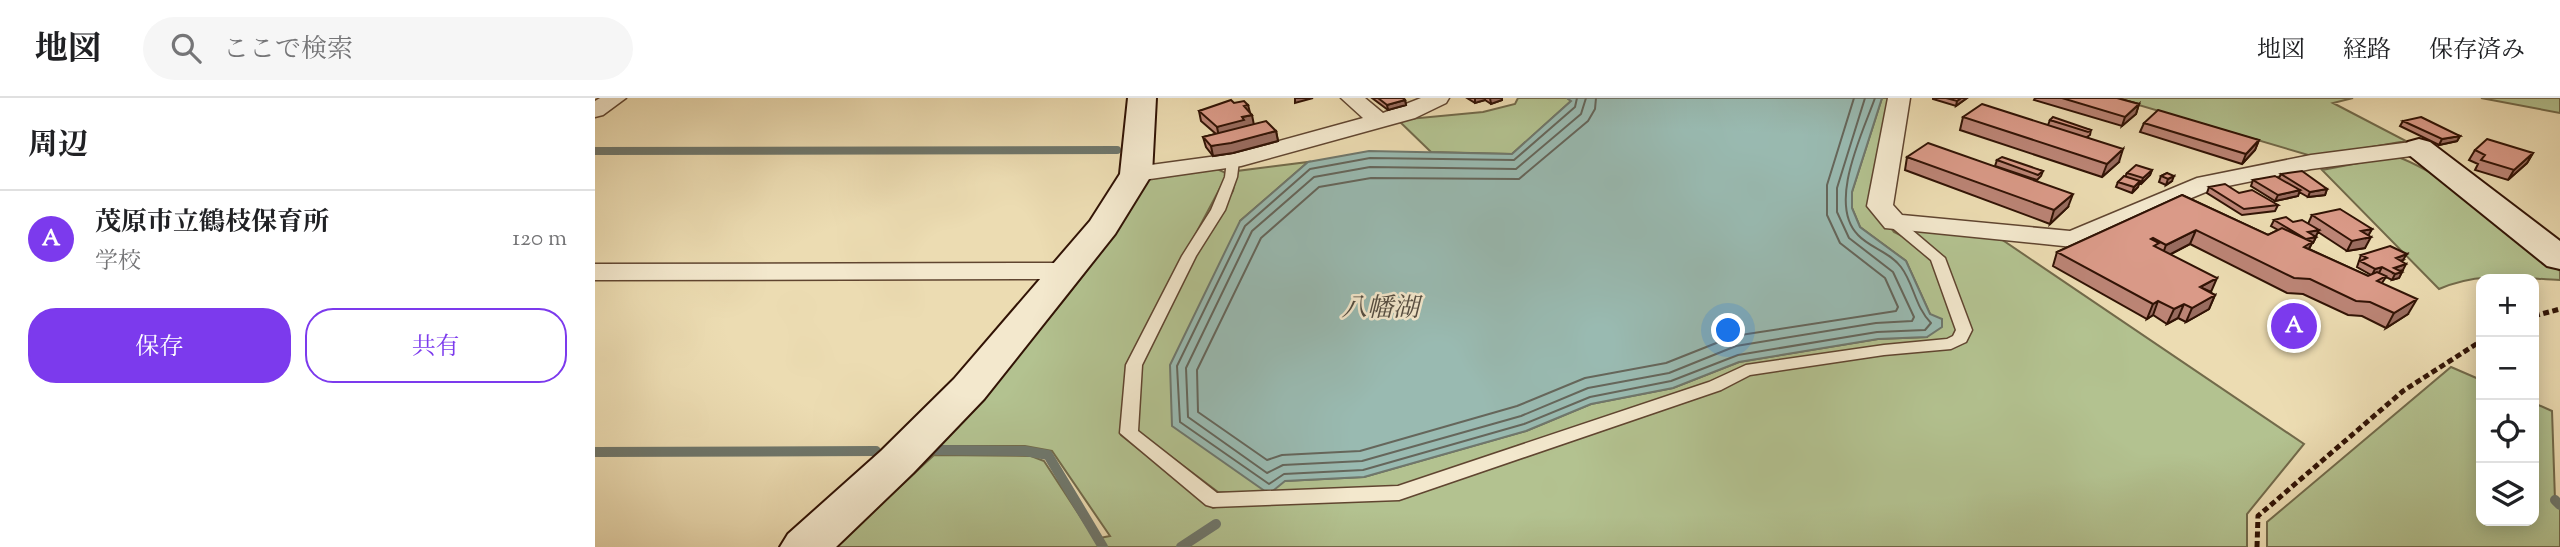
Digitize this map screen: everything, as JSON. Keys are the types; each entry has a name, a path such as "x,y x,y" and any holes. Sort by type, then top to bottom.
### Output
{"main road":[{"path":"804,547 897,462 969,389 1103,227 1136,174 1142,98"},
{"path":"2419,148 2560,258"}],"street":[{"path":"595,110 615,98"},
{"path":"1352,98 1380,121"},
{"path":"1136,174 1233,160 1407,113 1438,98"},
{"path":"1899,98 1880,206 1894,222 2073,239 2206,183 2311,162 2419,148"},
{"path":"595,272 1068,271"}],"lane":[{"path":"1233,160 1231,177 1218,210 1189,256 1134,365 1129,433 1213,500 1399,493 1715,386 1746,370 1884,350 1951,344 1960,339 1964,330 1938,258 1894,222"}],"path":[{"path":"2539,315 2560,309"},
{"path":"2257,547 2257,516 2403,391 2476,344"}],"green space":[{"path":"1518,98 1567,98 1571,101 1512,154 1431,152 1398,120 1483,112 1515,104"},
{"path":"1882,98 1892,98 1871,202 1894,232 1910,240 1913,227 1998,237 2304,444 2247,514 2247,547 835,547 934,455 1031,456 1044,461 1095,539 1110,536 1052,451 1025,446 938,446 1076,284 1126,215 1148,179 1189,169 1210,168 1227,175 1126,365 1121,435 1213,508 1265,494 1218,492 1137,431 1140,365 1193,259 1233,191 1237,171 1308,162 1240,221 1285,481 1364,477 1526,431 1591,404 1673,388 1739,362 1878,339 1927,337 1930,314 1906,261 1860,227 1852,208 1852,192"},
{"path":"2115,98 2353,98 2333,103 2406,141 2315,157"},
{"path":"2481,98 2560,98 2560,113"},
{"path":"2395,156 2415,165 2437,176 2480,207 2560,271 2560,280 2539,279 2539,274 2476,274 2476,279 2439,289 2322,170"},
{"path":"2451,367 2476,378 2476,526 2539,526 2539,405 2552,411 2555,500 2560,505 2560,547 2267,547 2267,522"}],"water":[{"name":"八幡湖","path":"1567,98 1882,98 1852,192 1852,208 1860,227 1906,261 1930,314 1942,319 1942,327 1927,337 1878,339 1739,362 1673,388 1591,404 1526,431 1364,477 1285,481 1269,494 1172,426 1170,365 1240,221 1308,162 1369,151 1512,154 1571,101"}],"building":[{"path":"1378,98 1403,98 1405,100 1387,105"},
{"path":"2062,98 2117,98 2139,104 2125,117"},
{"path":"1231,100 1234,103 1244,101 1248,105 1244,106 1252,115 1242,117 1244,120 1217,127 1199,111"},
{"path":"1982,104 2123,149 2107,164 1963,117"},
{"path":"2158,110 2259,140 2246,154 2144,123"},
{"path":"2053,117 2091,130 2088,132 2050,120"},
{"path":"2421,117 2460,136 2442,139 2403,121"},
{"path":"1266,121 1276,131 1211,146 1203,137"},
{"path":"2487,139 2533,153 2514,170 2481,160 2485,155 2475,150"},
{"path":"1928,143 2073,194 2054,210 1907,157"},
{"path":"2002,157 2043,171 2038,175 1997,160"},
{"path":"2136,165 2152,170 2143,178 2127,173"},
{"path":"2302,171 2327,189 2310,192 2281,174"},
{"path":"2167,173 2174,176 2168,179 2161,176"},
{"path":"2124,176 2140,181 2134,187 2118,182"},
{"path":"2275,176 2300,190 2278,195 2253,180"},
{"path":"2225,184 2239,193 2252,190 2278,205 2244,209 2209,187"},
{"path":"2182,195 2268,235 2282,228 2312,242 2304,247 2368,276 2377,272 2386,276 2377,281 2417,299 2394,313 2370,302 2356,301 2310,279 2294,278 2196,230 2166,245 2151,239 2159,243 2154,246 2217,278 2200,287 2215,295 2192,308 2184,304 2174,309 2158,301 2153,304 2057,252"},
{"path":"2340,209 2372,229 2361,231 2371,237 2352,241 2312,215"},
{"path":"2286,217 2293,222 2302,220 2319,230 2308,232 2316,237 2306,239 2274,220"},
{"path":"2390,246 2407,254 2396,258 2406,264 2394,268 2402,272 2395,274 2382,267 2375,269 2360,261 2367,258 2361,255"}],"waterway":[{"path":"595,151 1117,150"},
{"path":"937,450 1025,451 1048,455 1103,547"},
{"path":"595,452 876,451"},
{"path":"2555,500 2560,505"},
{"path":"1181,547 1216,524"}],"place":[{"name":"茂原市立鶴枝保育所","path":"2294,326"}]}
